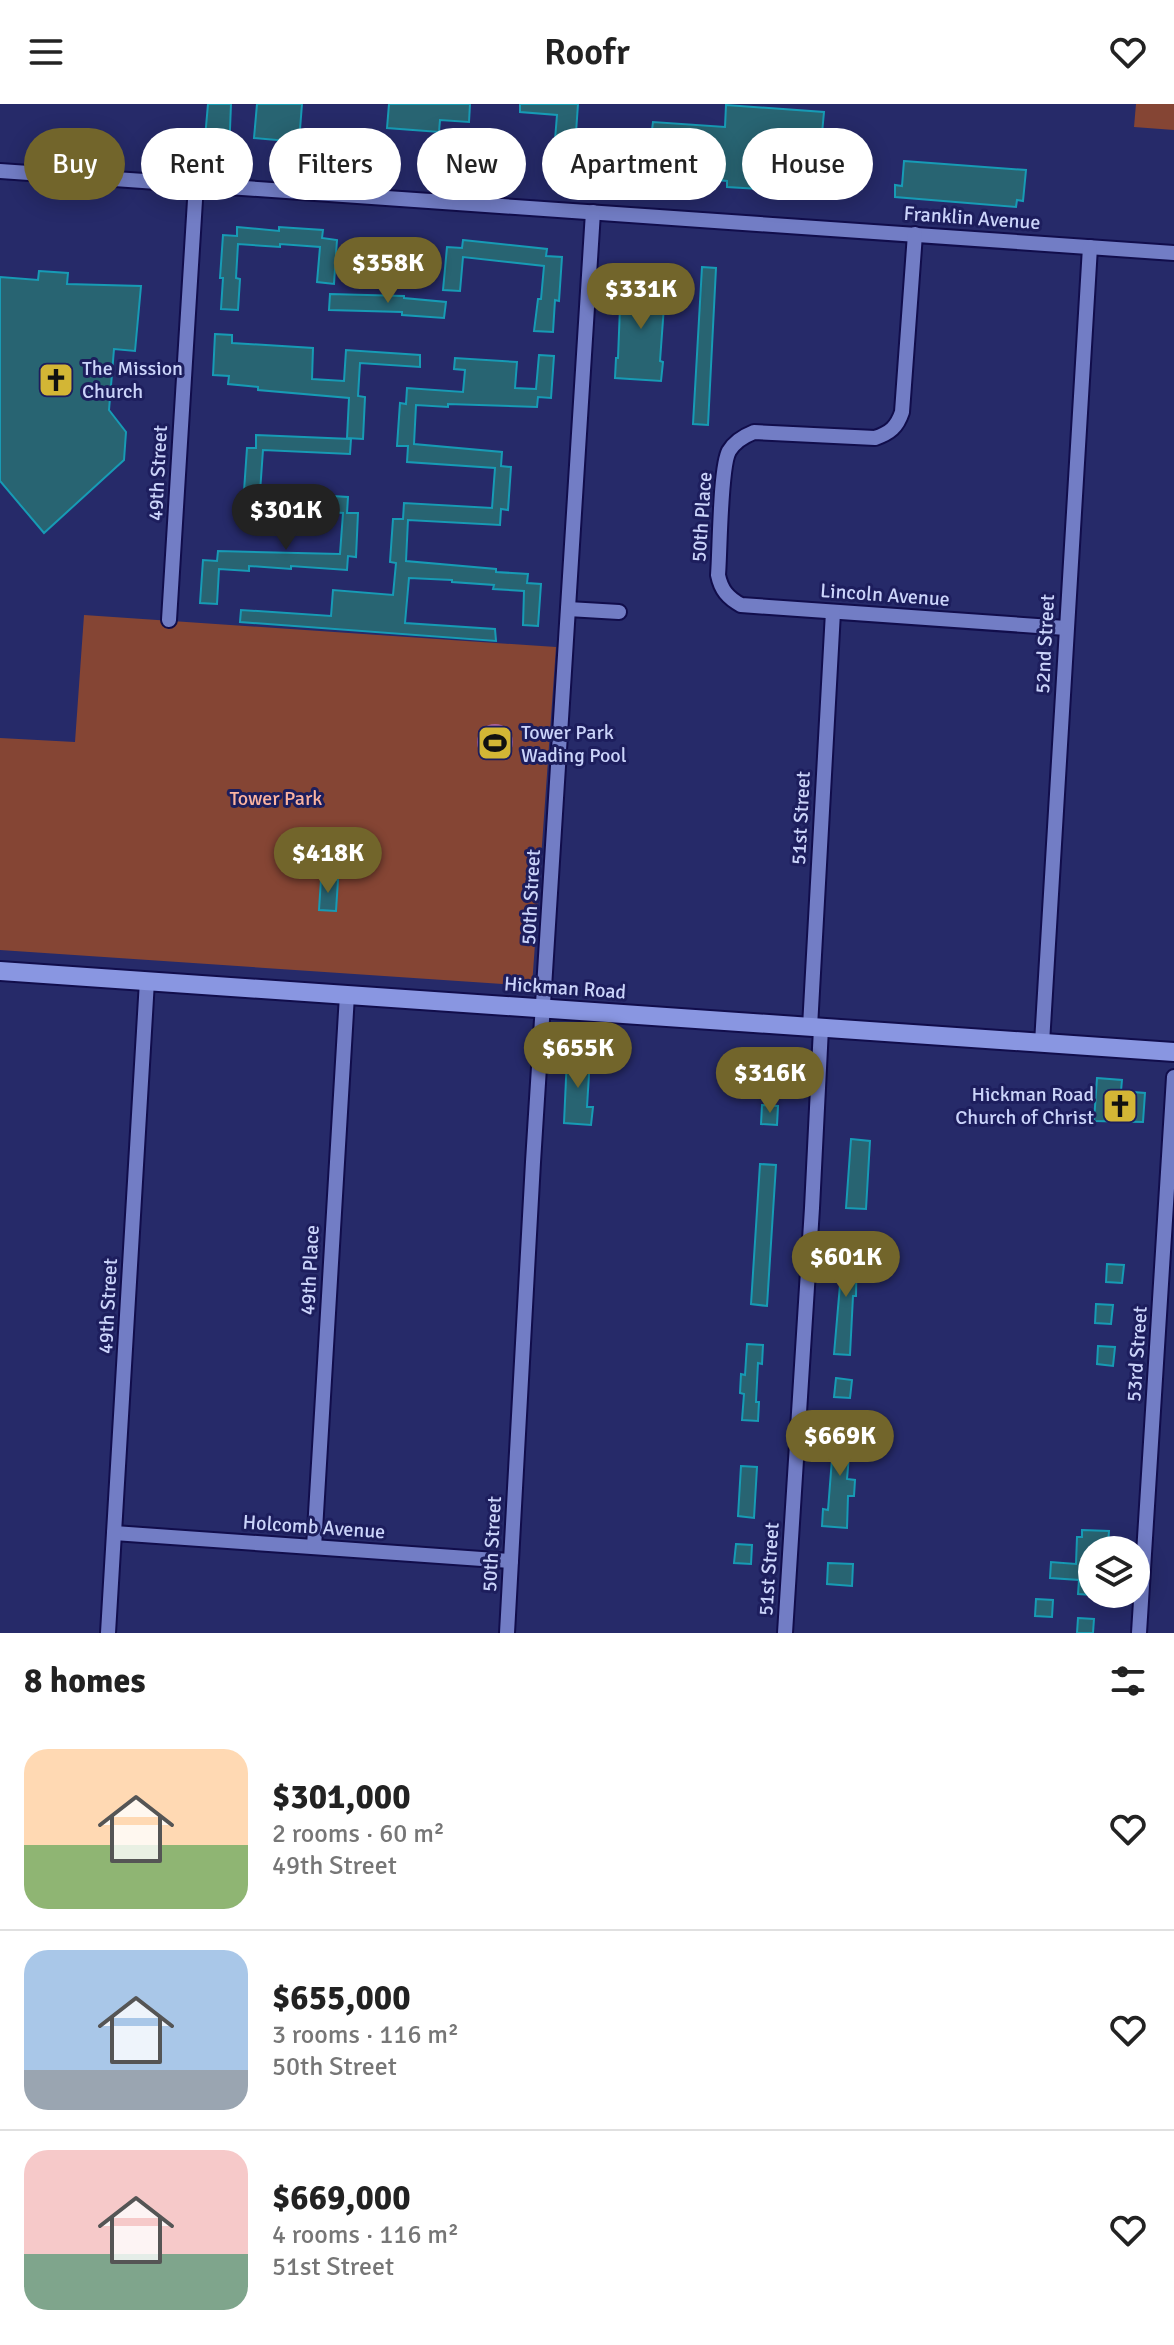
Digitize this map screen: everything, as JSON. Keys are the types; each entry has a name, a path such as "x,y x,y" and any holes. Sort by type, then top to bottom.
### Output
{"main road":[{"name":"Hickman Road","path":"0,971 1174,1052"}],"street":[{"name":"Franklin Avenue","path":"0,171 141,180"},
{"name":"Franklin Avenue","path":"253,188 1174,253"},
{"name":"49th Street","path":"169,620 195,200"},
{"name":"50th Street","path":"507,1633 593,212"},
{"name":"50th Place","path":"718,575 726,460 735,443 743,436 754,432 875,438 893,429 902,412 915,234"},
{"name":"52nd Street","path":"1042,1043 1090,247"},
{"name":"Lincoln Avenue","path":"718,575 724,592 741,605 1066,628"},
{"path":"568,609 619,612"},
{"name":"51st Street","path":"785,1633 812,1208 833,612"},
{"name":"49th Street","path":"108,1633 147,981"},
{"name":"49th Place","path":"314,1547 347,995"},
{"name":"53rd Street","path":"1139,1633 1174,1077"},
{"name":"Holcomb Avenue","path":"114,1533 511,1561"}],"green space":[{"path":"1136,104 1174,104 1174,130 1134,127"},
{"name":"Tower Park","path":"84,615 556,647 532,986 0,950 0,738 75,742"}],"shaded area":[{"name":"Tower Park Wading Pool","path":"495,724 508,729 513,742 508,755 495,760 482,755 477,742 482,729"}],"building":[{"path":"208,104 231,104 230,128 206,128"},
{"path":"257,104 302,104 300,128 269,128 269,139 254,138"},
{"path":"389,104 470,104 469,122 440,120 439,128 417,130 387,128"},
{"path":"520,104 578,104 576,128 556,128 557,115 520,112"},
{"path":"726,105 824,112 823,128 742,128 742,188 727,187 726,128 652,128 653,122 725,127"},
{"path":"904,161 1026,170 1023,201 1017,200 1016,207 895,197 895,185 902,186"},
{"path":"237,227 279,231 279,227 323,230 322,238 337,240 334,284 317,282 320,247 238,244 238,310 221,309 223,235 237,236"},
{"path":"463,240 547,249 546,256 562,257 553,332 534,331 544,266 463,257 460,291 443,290 447,247 462,248"},
{"path":"702,267 716,268 708,425 693,424"},
{"name":"The Mission Church","path":"39,271 68,273 67,284 141,286 135,351 114,349 109,410 126,432 124,460 44,533 0,481 0,277 38,280"},
{"path":"638,280 668,286 667,306 664,306 661,381 615,378 621,282 638,283"},
{"path":"330,294 404,296 446,302 444,318 402,315 402,312 329,310"},
{"path":"215,334 232,335 232,343 313,348 312,379 344,381 346,350 420,355 420,367 360,363 358,396 365,397 363,439 347,438 349,398 258,390 258,387 228,384 229,376 213,375"},
{"path":"539,355 554,356 551,398 538,397 537,407 416,405 414,444 502,452 501,466 511,467 508,510 501,509 500,525 408,520 406,561 528,574 527,583 541,584 538,626 523,625 524,591 493,589 494,585 452,580 409,578 405,623 495,629 496,641 240,622 241,610 331,616 333,590 393,595 396,563 390,562 393,519 403,519 404,503 492,508 495,468 407,462 408,446 397,446 400,403 406,404 407,388 463,392 465,370 454,369 455,358 517,362 515,388 536,389"},
{"path":"256,435 351,439 350,454 263,450 260,492 294,494 293,508 252,505 252,491 244,491 247,448 256,448"},
{"path":"315,495 348,497 347,513 358,513 356,557 348,556 347,570 291,566 291,569 249,566 249,571 219,569 217,604 200,603 203,560 217,561 218,551 340,554 343,513 314,511"},
{"path":"321,879 338,880 336,911 319,910"},
{"path":"573,1048 584,1049 583,1058 590,1058 587,1107 593,1107 591,1125 564,1123 567,1057 572,1057"},
{"name":"Hickman Road Church of Christ","path":"1097,1078 1122,1080 1121,1091 1145,1093 1143,1122 1094,1121"},
{"path":"762,1105 778,1106 777,1125 761,1124"},
{"path":"851,1139 870,1141 866,1209 846,1208"},
{"path":"760,1164 776,1165 767,1306 751,1304"},
{"path":"841,1243 857,1244 850,1355 834,1354"},
{"path":"1107,1264 1124,1265 1122,1283 1106,1282"},
{"path":"1096,1304 1113,1305 1111,1324 1095,1323"},
{"path":"747,1344 763,1345 762,1364 758,1363 758,1421 742,1420 744,1394 740,1393 741,1374 745,1375"},
{"path":"1098,1346 1115,1347 1113,1366 1097,1364"},
{"path":"836,1378 852,1380 850,1398 834,1397"},
{"path":"835,1420 852,1421 847,1479 855,1480 854,1496 848,1496 847,1528 822,1526 823,1509 828,1510"},
{"path":"741,1466 757,1467 754,1518 738,1516"},
{"path":"1082,1530 1109,1531 1109,1536 1082,1536"},
{"path":"1077,1537 1078,1580 1050,1578 1051,1562 1076,1564"},
{"path":"736,1544 752,1545 751,1564 734,1563"},
{"path":"828,1563 853,1564 852,1586 827,1584"},
{"path":"1036,1599 1053,1600 1052,1617 1035,1616"},
{"path":"1078,1618 1094,1619 1093,1633 1077,1633"}],"place":[{"name":"The Mission Church","path":"56,380"},
{"name":"Tower Park Wading Pool","path":"495,743"},
{"name":"Hickman Road Church of Christ","path":"1120,1106"}]}
